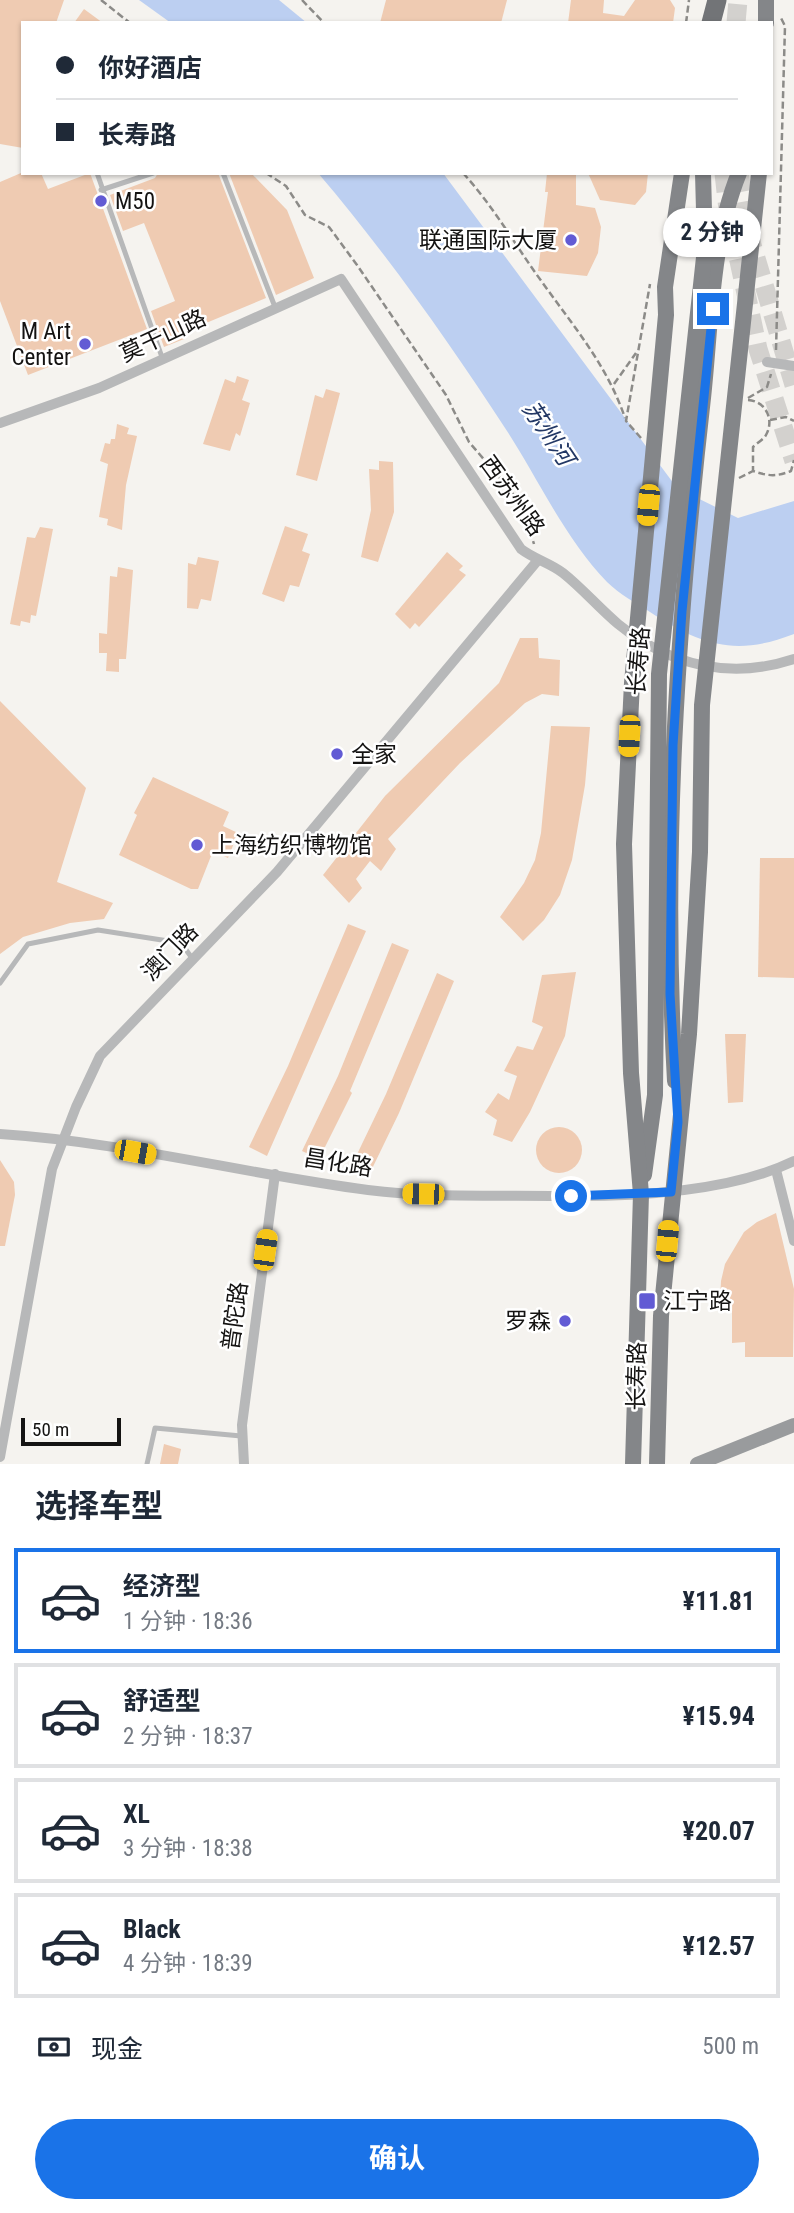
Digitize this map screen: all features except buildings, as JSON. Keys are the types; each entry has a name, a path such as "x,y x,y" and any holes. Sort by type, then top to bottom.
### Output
{"highway":[{"path":"712,21 717,0"}],"main road":[{"path":"703,21 706,0"},
{"path":"767,21 771,4"},
{"name":"长寿路","path":"633,1464 640,1194 631,1073 624,844 632,683 666,315 665,287 682,175"},
{"name":"长寿路","path":"640,1194 655,1095 673,732 712,250 703,175"},
{"name":"长寿路","path":"712,250 738,175"},
{"name":"长寿路","path":"657,1464 661,1315 671,1192 689,1034 700,852 702,705 759,175"},
{"name":"长寿路","path":"664,929 678,1122"},
{"path":"697,1464 794,1425"}],"street":[{"name":"莫干山路","path":"0,424 99,388 341,279"},
{"name":"西苏州路","path":"341,279 515,541 538,560 565,575 633,635 677,658 706,667 737,670 775,665 794,659"},
{"path":"771,363 794,366"},
{"name":"澳门路","path":"0,1457 49,1185 62,1139 100,1056 277,872 538,560"},
{"name":"昌化路","path":"0,1134 62,1139 398,1194 671,1192 776,1170 794,1161"},
{"path":"776,1170 794,1241"},
{"name":"普陀路","path":"244,1464 241,1436 275,1174"}],"lane":[{"path":"97,175 163,360"},
{"path":"101,190 147,175"},
{"path":"224,175 276,308"},
{"path":"0,983 28,944 98,930 181,943 192,958"},
{"path":"147,1464 155,1428 241,1436"}],"path":[{"path":"101,0 128,21"},
{"path":"302,0 322,21"},
{"path":"686,21 689,0"},
{"path":"771,4 785,26 779,285 767,387 745,399 756,400 765,407 770,420 766,436 753,447 753,471 768,477 781,475 791,471 794,460"},
{"path":"268,175 286,186 305,215 330,228 357,265 446,395 469,442 512,492 526,518 538,560"},
{"path":"465,175 487,199 542,282 579,329 614,384 626,421"},
{"path":"614,384 639,350"},
{"path":"770,420 786,417 794,421"}],"water":[{"path":"139,0 279,0 305,21 168,21"},
{"name":"苏州河","path":"320,175 444,175 677,488 738,518 794,501 794,634 754,645 736,646 702,640 668,623 607,582 578,547 507,431 440,332"}],"tunnel":[{"path":"736,21 738,0"},
{"path":"724,175 728,210 758,349 794,461"},
{"path":"739,175 752,245 794,385"}],"place":[{"name":"M50","path":"101,201"},
{"name":"联通国际大厦","path":"571,240"},
{"name":"M Art Center","path":"85,344"},
{"name":"全家","path":"337,754"},
{"name":"上海纺织博物馆","path":"197,845"},
{"name":"江宁路","path":"647,1301"},
{"name":"罗森","path":"565,1321"}],"route":[{"path":"571,1196 671,1192 678,1122 670,994 673,745 682,611 713,309"}]}
